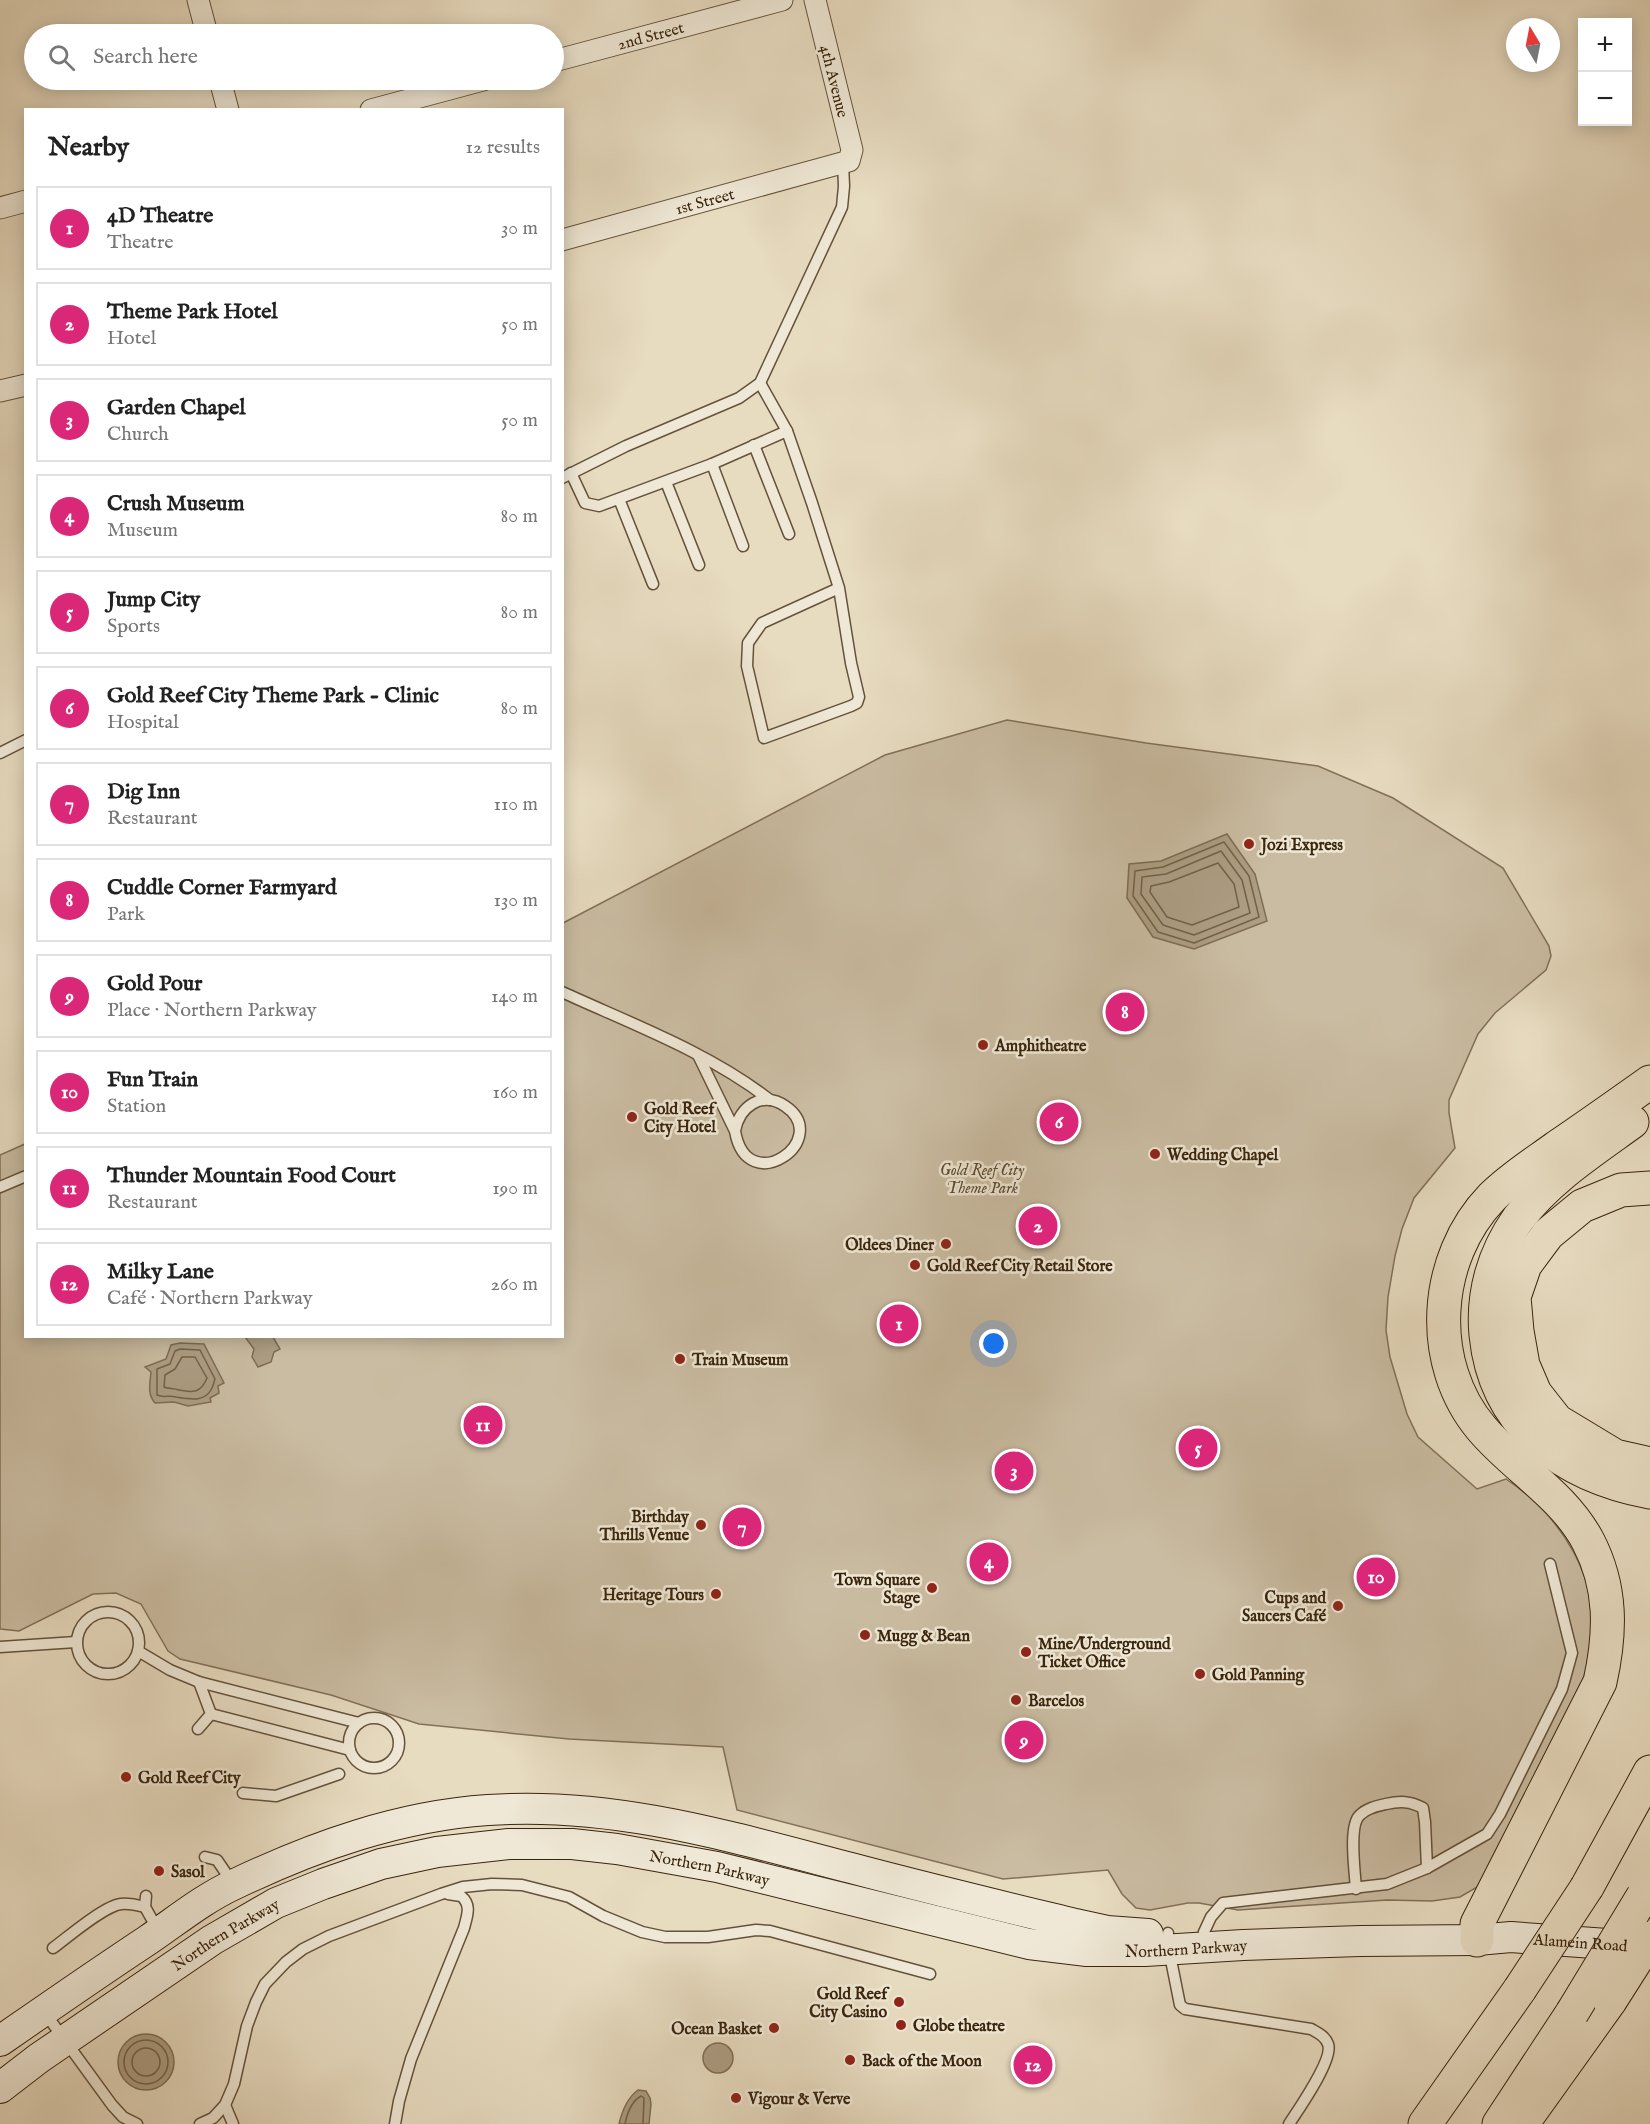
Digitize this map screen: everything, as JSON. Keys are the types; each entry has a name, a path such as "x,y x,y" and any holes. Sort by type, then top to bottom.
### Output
{"highway":[{"path":"1477,1932 1600,1682 1607,1651 1609,1614 1601,1576 1587,1540 1565,1508 1498,1446 1481,1428 1466,1405 1452,1372 1446,1349 1443,1319 1446,1282 1458,1247 1473,1222 1492,1198 1516,1175 1650,1082"},
{"path":"1650,1109 1571,1167 1540,1194 1518,1220 1498,1255 1490,1275 1485,1298 1485,1324 1492,1373 1515,1417 1535,1438 1564,1461 1596,1478 1650,1492"},
{"path":"1650,1188 1621,1190 1582,1206 1548,1234 1525,1265 1514,1297 1523,1365 1535,1393 1557,1421 1615,1456 1650,1464"},
{"path":"1425,2124 1520,1989 1587,1887 1650,1772"},
{"path":"1499,2124 1572,2013 1647,1890"},
{"path":"1522,2124 1610,2001 1650,1938"}],"main road":[{"name":"Northern Parkway","path":"0,2041 43,2010 150,1911 233,1884 362,1832 413,1820 490,1810 567,1810 613,1814 726,1835 864,1872 1107,1931 1144,1934 1168,1942 1360,1941 1477,1932"},
{"name":"Northern Parkway","path":"0,2088 212,1940 276,1903 381,1864 436,1852 509,1844 572,1844 617,1849 717,1867 1029,1944 1115,1952 1168,1942 1204,1932 1362,1926 1477,1932"},
{"name":"Alamein Road","path":"1477,1932 1511,1937 1650,1947"}],"street":[{"path":"198,0 204,24"},
{"name":"2nd Street","path":"564,58 782,0"},
{"name":"4th Avenue","path":"815,0 852,150 846,162"},
{"path":"223,90 227,108"},
{"path":"378,108 446,90"},
{"name":"1st Street","path":"564,239 846,162"},
{"path":"0,208 24,202"},
{"path":"0,392 24,386"}],"lane":[{"path":"787,431 712,464 599,506 585,503 567,476 626,446 739,398 760,382 842,207 846,162"},
{"path":"760,382 787,431 839,588 859,697 857,702 820,718 764,738 747,666 748,642 762,623 839,588"},
{"path":"754,446 789,534"},
{"path":"712,464 744,546"},
{"path":"666,482 699,565"},
{"path":"619,499 653,584"},
{"path":"0,753 24,741"},
{"path":"564,993 698,1055 748,1083 770,1100"},
{"path":"698,1055 735,1131 737,1142 742,1152 750,1159 771,1163 782,1160 790,1153 799,1135 795,1116 789,1108 780,1102 770,1100 759,1100 742,1111 735,1131"},
{"path":"0,1187 24,1177"},
{"path":"1204,1932 1211,1917 1223,1903 1387,1884 1427,1868 1487,1834 1500,1814 1562,1689 1568,1671 1572,1653 1550,1564"},
{"path":"101,1612 122,1615 130,1621 139,1640 138,1651 127,1667 109,1674 99,1673 83,1662 76,1642 83,1623 91,1616 101,1612"},
{"path":"0,1647 76,1642"},
{"path":"138,1651 170,1670 199,1682 359,1723 374,1718 390,1724 399,1737 397,1753 386,1765 370,1768 355,1760 350,1750 350,1737 359,1723"},
{"path":"199,1682 211,1714"},
{"path":"198,1729 211,1714"},
{"path":"211,1714 350,1750"},
{"path":"243,1793 276,1796 339,1774"},
{"path":"1356,1889 1353,1824 1360,1815 1374,1807 1403,1801 1415,1803 1423,1808 1427,1868"},
{"path":"205,1857 217,1860 233,1884"},
{"path":"200,2124 213,2118 225,2105 234,2084 252,2012 265,1984 279,1970 303,1949 328,1936 464,1887 492,1884 522,1885 569,1897 603,1916 642,1932 665,1937 708,1937 756,1930 770,1931 930,1974"},
{"path":"395,2124 411,2060 464,1928 468,1911 468,1904 461,1896 441,1894"},
{"path":"53,1948 104,1911 116,1905 123,1904 150,1911"},
{"path":"663,1947 683,1937"},
{"path":"1168,1942 1180,2005 1185,2009 1311,2029 1323,2036 1328,2044 1329,2058 1289,2124"},
{"path":"43,2010 112,2105 123,2117 137,2124"},
{"path":"225,2105 233,2124"}],"green space":[{"name":"Gold Reef City Theme Park","path":"1007,720 1146,743 1318,766 1393,798 1503,868 1549,946 1551,956 1546,970 1495,1013 1478,1034 1449,1100 1455,1148 1414,1198 1402,1229 1388,1297 1386,1330 1390,1357 1407,1414 1418,1437 1477,1489 1506,1479 1544,1511 1573,1552 1583,1574 1590,1598 1593,1622 1588,1664 1563,1726 1479,1886 1460,1897 1432,1901 1387,1900 1238,1910 1199,1903 1150,1910 1136,1908 1122,1894 1108,1870 1003,1879 737,1810 723,1747 569,1739 419,1724 331,1695 180,1659 168,1651 141,1604 116,1593 93,1594 19,1631 0,1629 0,1155 24,1144 24,1338 564,1338 564,922 885,755"}],"water":[{"path":"1227,834 1255,874 1267,921 1194,949 1153,937 1127,898 1129,864 1161,861"},
{"path":"246,1338 274,1338 280,1349 274,1352 271,1362 258,1367 252,1357 254,1349"},
{"path":"204,1344 224,1383 218,1386 219,1393 210,1398 211,1402 188,1406 174,1402 155,1403 152,1400 151,1372 145,1367 166,1359 171,1345"},
{"path":"146,2034 157,2036 166,2042 172,2051 174,2062 172,2073 166,2082 157,2088 146,2090 135,2088 126,2082 120,2073 118,2062 120,2051 126,2042 135,2036"},
{"path":"718,2043 728,2048 733,2058 728,2068 718,2073 708,2068 703,2058 708,2048"},
{"path":"638,2090 646,2091 650,2098 649,2124 619,2124 626,2105"}],"place":[{"name":"Jozi Express","path":"1249,844"},
{"name":"Cuddle Corner Farmyard","path":"1125,1012"},
{"name":"Amphitheatre","path":"983,1045"},
{"name":"Gold Reef City Hotel","path":"632,1117"},
{"name":"Gold Reef City Theme Park - Clinic","path":"1059,1122"},
{"name":"Wedding Chapel","path":"1155,1154"},
{"name":"Theme Park Hotel","path":"1038,1226"},
{"name":"Oldees Diner","path":"946,1244"},
{"name":"Gold Reef City Retail Store","path":"915,1265"},
{"name":"4D Theatre","path":"899,1324"},
{"name":"Train Museum","path":"680,1359"},
{"name":"Thunder Mountain Food Court","path":"483,1425"},
{"name":"Jump City","path":"1198,1448"},
{"name":"Garden Chapel","path":"1014,1471"},
{"name":"Birthday Thrills Venue","path":"701,1525"},
{"name":"Dig Inn","path":"742,1527"},
{"name":"Crush Museum","path":"989,1562"},
{"name":"Fun Train","path":"1376,1577"},
{"name":"Town Square Stage","path":"932,1588"},
{"name":"Heritage Tours","path":"716,1594"},
{"name":"Cups and Saucers Café","path":"1338,1606"},
{"name":"Mugg & Bean","path":"865,1635"},
{"name":"Mine/Underground Ticket Office","path":"1026,1652"},
{"name":"Gold Panning","path":"1200,1674"},
{"name":"Barcelos","path":"1016,1700"},
{"name":"Gold Pour","path":"1024,1740"},
{"name":"Gold Reef City","path":"126,1777"},
{"name":"Sasol","path":"159,1871"},
{"name":"Gold Reef City Casino","path":"899,2002"},
{"name":"Globe theatre","path":"901,2025"},
{"name":"Ocean Basket","path":"774,2028"},
{"name":"Back of the Moon","path":"850,2060"},
{"name":"Milky Lane","path":"1033,2065"},
{"name":"Vigour & Verve","path":"736,2098"}]}
